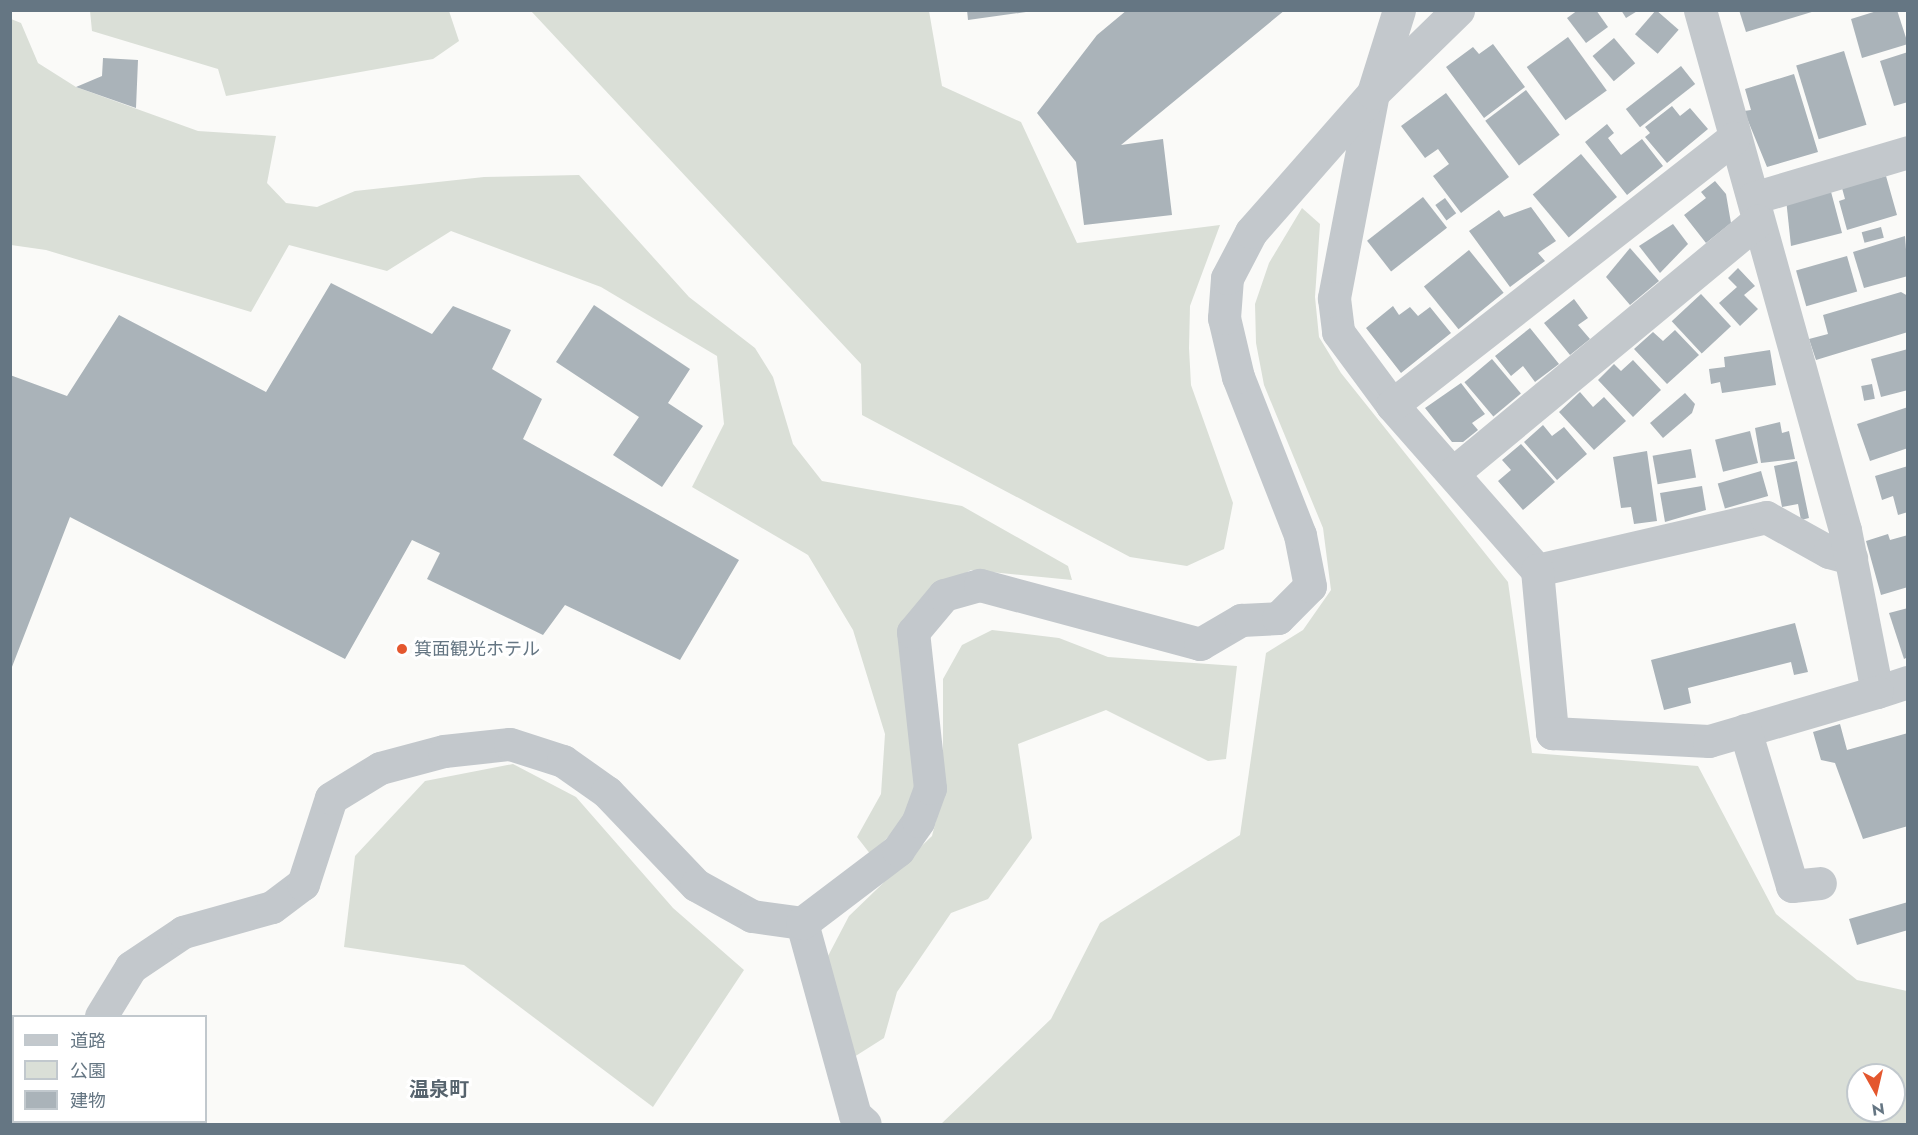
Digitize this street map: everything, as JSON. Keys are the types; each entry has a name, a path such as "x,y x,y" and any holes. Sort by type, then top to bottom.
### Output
{"street":[{"path":"1398,10 1373,93 1334,297 1338,332 1392,405 1537,570 1552,733 1709,741 1908,682"},
{"path":"102,1015 131,967 183,932 272,907 303,884 331,798 380,768 444,751 510,744 563,761 607,792 696,885 752,916 802,923 898,850 918,821 930,788 913,632 944,595 980,585 1200,644 1241,620 1278,618 1310,586 1300,535 1238,377 1224,318 1227,278 1251,232 1373,93 1458,10"},
{"path":"1700,10 1851,558 1877,692"},
{"path":"1392,405 1734,138"},
{"path":"1453,473 1756,209 1908,152"},
{"path":"1537,570 1766,517 1828,552 1851,558"},
{"path":"1745,730 1792,886 1820,883"},
{"path":"802,923 855,1115 865,1125"}],"green space":[{"path":"90,11 449,11 459,41 433,59 226,96 218,69 92,31"},
{"path":"531,11 929,11 942,86 1021,122 1077,243 1220,225 1190,306 1189,348 1191,385 1233,503 1224,549 1187,566 1130,557 862,415 861,364"},
{"path":"11,19 21,23 38,63 76,87 198,131 276,136 267,183 286,203 317,207 355,191 484,177 579,175 689,297 755,348 773,377 793,444 822,481 962,506 1068,566 1072,580 971,570 925,595 919,787 908,816 871,855 857,837 881,794 885,734 853,630 808,555 692,487 724,424 717,356 601,287 451,231 387,271 289,245 251,312 46,250 11,245"},
{"path":"1302,208 1320,224 1315,297 1319,337 1341,373 1508,582 1532,753 1698,766 1776,914 1857,980 1907,991 1907,1124 941,1124 1051,1019 1100,923 1240,835 1266,653 1303,630 1331,590 1323,528 1264,385 1256,343 1255,304 1269,263"},
{"path":"992,630 1059,638 1108,657 1237,666 1226,759 1208,761 1106,710 1018,744 1032,838 988,899 951,913 897,992 884,1038 854,1057 828,956 849,916 932,836 943,792 943,679 962,645"},
{"path":"513,764 576,797 673,908 744,970 653,1107 464,965 344,947 355,856 425,781"}],"building":[{"path":"967,10 1026,10 1026,12 968,20"},
{"path":"1127,10 1285,10 1121,145 1163,139 1172,215 1084,225 1076,162 1037,113 1097,35"},
{"path":"1578,10 1596,10 1608,27 1586,43 1567,18"},
{"path":"1621,10 1639,10 1626,18"},
{"path":"1656,10 1679,30 1658,54 1635,34"},
{"path":"1739,10 1815,10 1815,11 1746,32"},
{"path":"1880,10 1897,10 1908,44 1862,58 1851,19"},
{"path":"1568,37 1607,90 1566,120 1527,67"},
{"path":"1614,38 1635,63 1614,81 1593,56"},
{"path":"1493,44 1525,87 1484,118 1446,67 1473,47 1479,54"},
{"path":"1844,51 1867,125 1819,139 1796,66"},
{"path":"1908,52 1908,102 1894,106 1880,61"},
{"path":"103,58 138,60 136,108 76,87 102,76"},
{"path":"1681,66 1695,84 1640,127 1626,109"},
{"path":"1794,74 1818,152 1767,167 1744,111 1751,110 1745,89"},
{"path":"1526,90 1560,135 1519,165 1485,121"},
{"path":"1446,93 1509,177 1461,213 1433,176 1449,164 1438,149 1425,158 1401,126"},
{"path":"1672,106 1680,116 1690,108 1708,129 1667,163 1645,137 1650,133 1645,127"},
{"path":"1607,124 1614,133 1608,138 1621,155 1642,139 1663,166 1627,195 1585,142"},
{"path":"1581,154 1617,197 1569,237 1533,194"},
{"path":"1886,176 1897,215 1847,230 1839,201 1845,199 1842,188"},
{"path":"1715,181 1726,194 1731,223 1706,243 1684,215 1706,198 1701,192"},
{"path":"1830,188 1842,233 1791,246 1786,199"},
{"path":"1423,197 1447,228 1391,271 1367,241"},
{"path":"1445,198 1456,213 1446,220 1435,205"},
{"path":"1531,207 1556,241 1538,253 1545,261 1510,287 1469,231 1499,210 1504,217"},
{"path":"1673,224 1688,244 1660,273 1639,246"},
{"path":"1881,227 1884,238 1865,243 1862,232"},
{"path":"1905,236 1908,276 1864,288 1853,252"},
{"path":"1630,248 1659,281 1630,305 1606,277"},
{"path":"1469,250 1504,293 1459,329 1424,287"},
{"path":"1847,256 1857,292 1806,306 1796,271"},
{"path":"1738,268 1755,286 1744,295 1758,309 1740,326 1719,303 1737,287 1728,278"},
{"name":"箕面観光ホテル","path":"331,283 432,334 453,306 511,330 492,369 542,399 523,439 739,560 680,660 565,605 543,635 427,579 440,553 412,540 345,659 70,517 10,672 10,375 67,396 119,315 266,392"},
{"path":"1901,292 1908,296 1908,332 1816,360 1809,339 1828,334 1823,315"},
{"path":"1701,294 1731,326 1702,353 1672,321"},
{"path":"1574,299 1588,318 1578,325 1590,339 1570,355 1544,323"},
{"path":"594,305 690,369 668,403 703,426 662,487 613,455 639,417 556,362"},
{"path":"1393,306 1399,315 1410,307 1418,316 1430,307 1451,333 1401,373 1366,328"},
{"path":"1530,328 1559,364 1535,382 1523,366 1511,376 1495,356"},
{"path":"1675,330 1699,355 1667,384 1634,349 1653,332 1663,341"},
{"path":"1908,349 1908,390 1881,397 1871,359"},
{"path":"1770,350 1776,385 1722,393 1720,382 1711,384 1709,369 1725,367 1724,357"},
{"path":"1492,359 1521,393 1493,417 1464,382"},
{"path":"1633,360 1661,390 1633,417 1598,380 1614,364 1621,371"},
{"path":"1461,383 1485,414 1472,423 1478,430 1463,442 1452,442 1425,408"},
{"path":"1872,384 1875,399 1864,401 1861,386"},
{"path":"1580,392 1593,407 1604,397 1626,421 1594,450 1559,412"},
{"path":"1685,393 1695,404 1692,413 1663,438 1650,423"},
{"path":"1908,407 1908,448 1870,461 1857,424"},
{"path":"1780,422 1782,433 1789,431 1795,459 1761,463 1755,428"},
{"path":"1543,425 1552,436 1564,427 1587,454 1557,480 1524,442"},
{"path":"1750,431 1758,463 1723,472 1715,440"},
{"path":"1521,444 1555,482 1523,510 1498,481 1511,470 1502,460"},
{"path":"1691,449 1696,478 1658,484 1653,456"},
{"path":"1647,451 1657,521 1634,524 1631,507 1621,508 1613,457"},
{"path":"1797,461 1809,518 1801,520 1798,504 1782,507 1774,466"},
{"path":"1908,466 1908,512 1898,515 1893,496 1882,500 1875,476"},
{"path":"1761,471 1768,496 1725,508 1718,483"},
{"path":"1702,486 1706,510 1665,522 1660,493"},
{"path":"1888,534 1890,540 1908,535 1908,587 1881,595 1866,541"},
{"path":"1908,608 1908,657 1904,659 1889,613"},
{"path":"1795,623 1808,672 1794,675 1791,662 1688,688 1691,703 1664,710 1651,660"},
{"path":"1840,724 1847,750 1908,733 1908,826 1863,839 1835,763 1821,760 1813,732"},
{"path":"1908,902 1908,930 1857,945 1849,919"}],"place":[{"name":"箕面観光ホテル","path":"402,649"}],"district":[{"name":"温泉町","path":"439,1089"}]}
